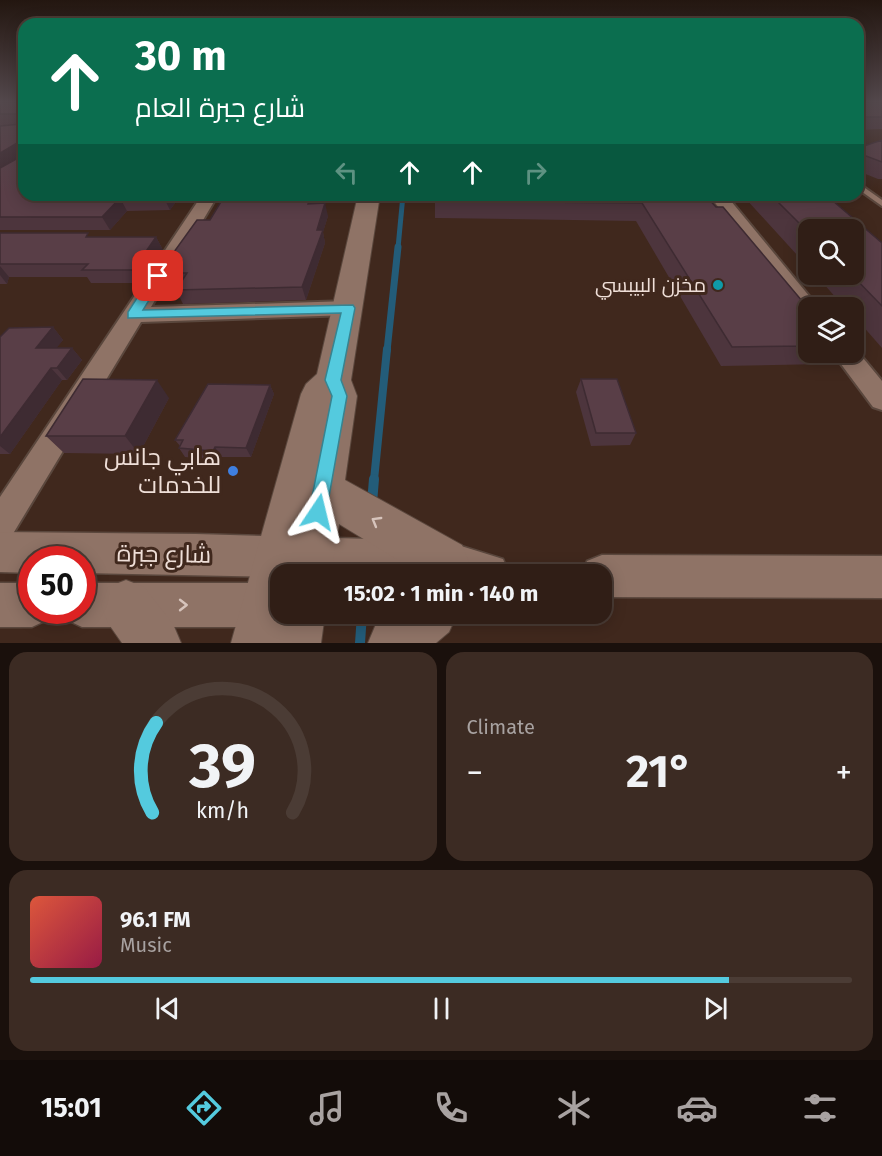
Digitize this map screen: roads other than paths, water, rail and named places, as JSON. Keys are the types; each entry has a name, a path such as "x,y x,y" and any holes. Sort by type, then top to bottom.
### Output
{"main road":[{"path":"296,561 319,394 333,380 349,308 368,201"},
{"path":"296,561 322,490 339,396 333,380"},
{"path":"322,490 445,562"},
{"path":"394,643 418,624"}],"street":[{"path":"0,526 133,315 171,237 204,201"},
{"path":"722,201 798,297"},
{"path":"133,315 349,308"},
{"path":"853,363 882,399"},
{"name":"شارع جبرة","path":"0,552 296,561 445,562 452,564"},
{"path":"612,576 882,577"},
{"path":"0,605 18,605"},
{"path":"121,618 270,622"}],"lane":[{"path":"864,190 882,204"}],"waterway":[{"path":"398,248 402,201"},
{"path":"387,351 398,247"},
{"path":"374,480 387,349"},
{"path":"372,503 374,479"},
{"path":"360,643 361,624"}],"place":[{"name":"مخزن البيبسي","path":"718,285"},
{"name":"هابي جانس للخدمات","path":"233,471"}]}
